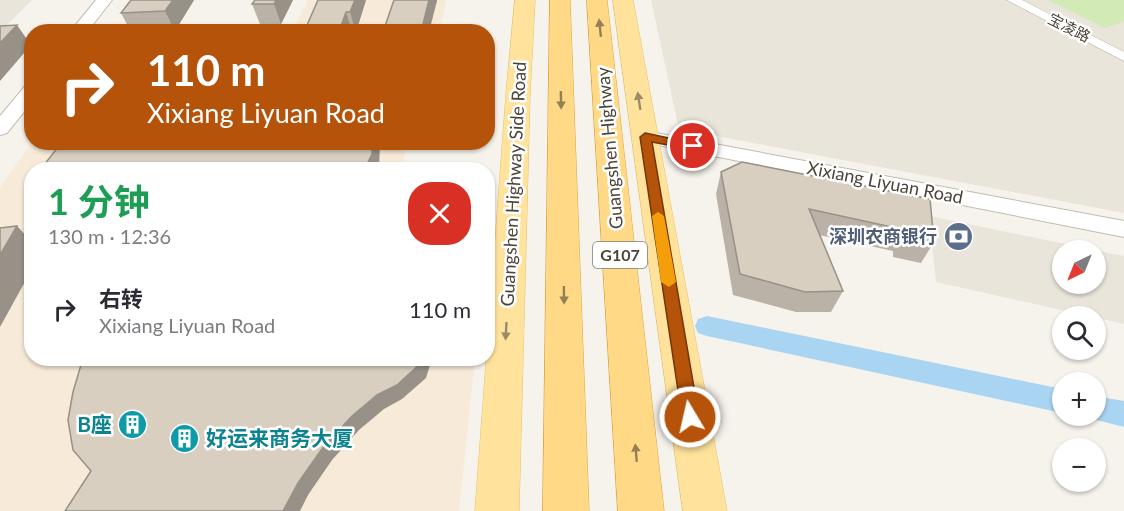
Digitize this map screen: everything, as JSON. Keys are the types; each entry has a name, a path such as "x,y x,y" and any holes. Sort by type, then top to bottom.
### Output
{"highway":[{"path":"560,0 563,503"},
{"name":"Guangshen Highway","path":"597,0 641,511"}],"main road":[{"name":"Guangshen Highway Side Road","path":"496,511 525,0"},
{"path":"623,0 705,511"}],"street":[{"path":"84,24 104,0"},
{"name":"宝凌路","path":"1013,0 1124,57"},
{"path":"0,129 24,100"},
{"name":"Xixiang Liyuan Road","path":"645,137 1124,229"}],"shaded area":[{"path":"0,0 32,0 0,32"},
{"path":"308,0 446,0 441,24 296,24"},
{"path":"651,0 1124,0 1124,213 679,129"},
{"path":"27,150 406,150 403,162 24,162 24,366 474,366 459,511 0,511 0,187"},
{"path":"929,216 1052,241 1052,294 1106,294 1106,252 1124,256 1124,324 1106,320 1106,306 1052,306 1052,308 936,282"}],"green space":[{"path":"1048,0 1124,0 1124,22 1105,28"}],"building":[{"path":"131,0 173,0 165,11 121,13"},
{"path":"255,0 276,0 274,4 252,4"},
{"path":"318,0 355,0 350,12 346,12 342,24 308,24"},
{"path":"394,0 429,0 423,24 386,24"},
{"path":"17,25 0,43 0,26"},
{"path":"56,150 372,150 368,162 46,162"},
{"path":"742,162 930,199 934,242 906,236 906,230 809,209 843,291 805,292 740,274 721,172"},
{"path":"17,226 0,255 0,228"},
{"path":"81,366 418,366 397,385 377,395 352,416 324,446 298,483 283,511 65,511 91,471 73,450 68,420"}],"waterway":[{"path":"707,326 1052,399"},
{"path":"1106,410 1124,414"}],"slow traffic":[{"path":"658,216 669,282"}],"place":[{"name":"深圳农商银行","path":"958,237"},
{"name":"B座","path":"133,425"},
{"name":"好运来商务大厦","path":"185,439"}],"route":[{"path":"690,417 645,137 693,146"}]}
